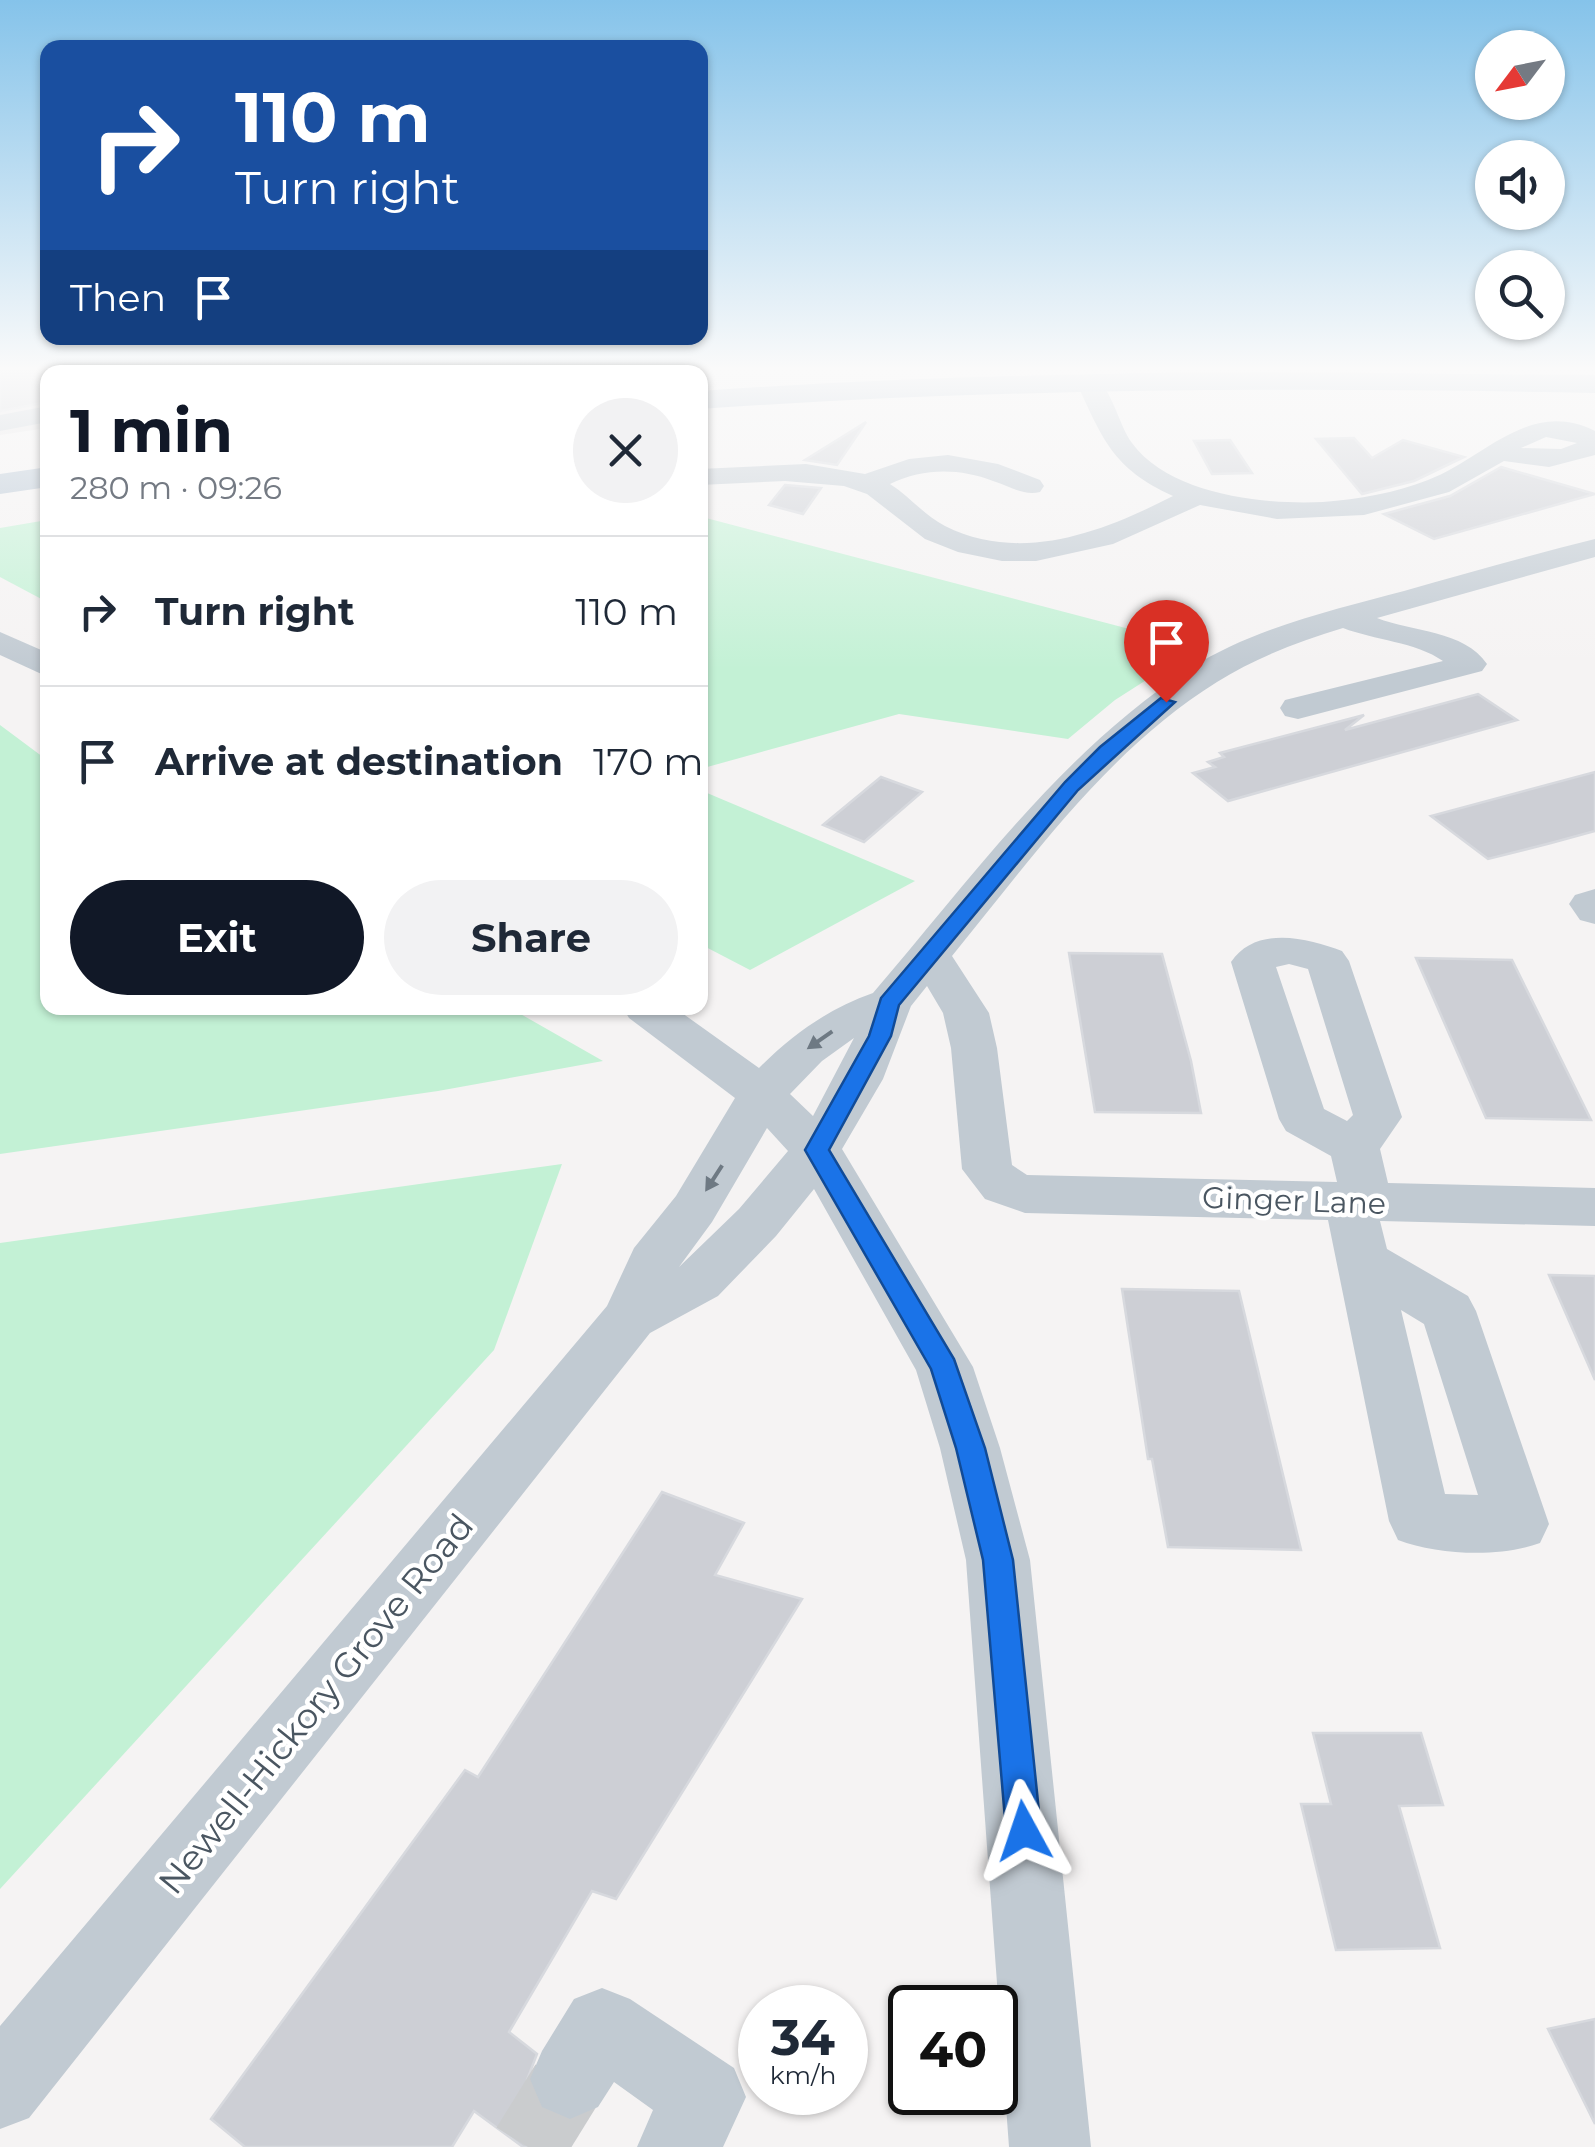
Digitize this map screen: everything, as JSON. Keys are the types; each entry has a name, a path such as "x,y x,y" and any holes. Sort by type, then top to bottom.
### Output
{"main road":[{"path":"0,484 40,477"}],"street":[{"path":"867,484 896,469"},
{"path":"990,469 1030,486"},
{"path":"1145,469 1197,495 1266,509 1350,509 1418,494 1474,469"},
{"path":"708,477 788,474 867,484 884,492 936,533 972,546 1003,551 1052,551 1091,544 1197,495"},
{"name":"Newell-Hickory Grove Road","path":"630,1318 696,1284 817,1150 880,1036 889,1003 1071,786 1150,714 1228,662 1286,636 1595,548"},
{"path":"1298,708 1470,664 1444,647 1382,632 1345,617"},
{"path":"0,642 40,663"},
{"path":"1595,902 1590,904 1595,911"},
{"name":"Ginger Lane","path":"930,956 966,1013 987,1169 995,1183 1026,1194 1595,1207"},
{"name":"Newell-Hickory Grove Road","path":"0,2089 630,1318 654,1262 734,1148 762,1094 805,1050 854,1016 889,1003"},
{"path":"655,1015 762,1094 817,1150 944,1367 970,1448 998,1560 1050,2147"},
{"path":"1354,1147 1364,1262 1420,1521 1518,1524 1448,1312 1364,1262"},
{"path":"570,2079 602,2026 705,2097 678,2147"}],"green space":[{"path":"708,519 1198,647 1115,700 1068,739 899,714 708,767"},
{"path":"40,521 40,598 0,577 0,528"},
{"path":"0,725 40,755 40,1015 522,1015 603,1061 438,1091 0,1154"},
{"path":"708,793 915,881 750,970 708,948"},
{"path":"562,1164 494,1350 0,1889 0,1243"}],"building":[{"path":"1209,469 1249,469 1252,473 1212,474"},
{"path":"1341,469 1439,469 1414,481 1362,494"},
{"path":"1497,469 1595,494 1434,539 1384,514 1450,496"},
{"path":"785,485 821,488 803,514 769,505"},
{"path":"1478,694 1517,720 1228,801 1193,773 1215,767 1208,762 1224,757 1220,753 1364,715 1345,730"},
{"path":"1595,772 1595,831 1551,843 1488,859 1431,816"},
{"path":"881,777 922,792 864,842 823,825"},
{"path":"1069,953 1162,954 1201,1113 1095,1112"},
{"path":"1416,958 1512,960 1591,1120 1486,1118"},
{"path":"1549,1275 1595,1276 1595,1380"},
{"path":"1122,1289 1239,1291 1301,1550 1168,1547 1152,1459 1148,1459"},
{"path":"662,1492 744,1523 715,1575 802,1599 616,1899 592,1891 509,2032 537,2054 527,2080 539,2108 565,2121 551,2147 523,2147 474,2111 452,2147 245,2147 211,2119 465,1770 478,1777"},
{"path":"1313,1733 1421,1733 1443,1805 1399,1806 1440,1948 1336,1950 1301,1804 1331,1804"},
{"path":"1595,2019 1595,2124 1548,2029"}],"tunnel":[{"path":"528,2147 570,2079"}],"route":[{"path":"1024,1831 998,1560 970,1448 944,1367 817,1150 880,1036 889,1003 1071,786 1106,750 1166,702"}]}
